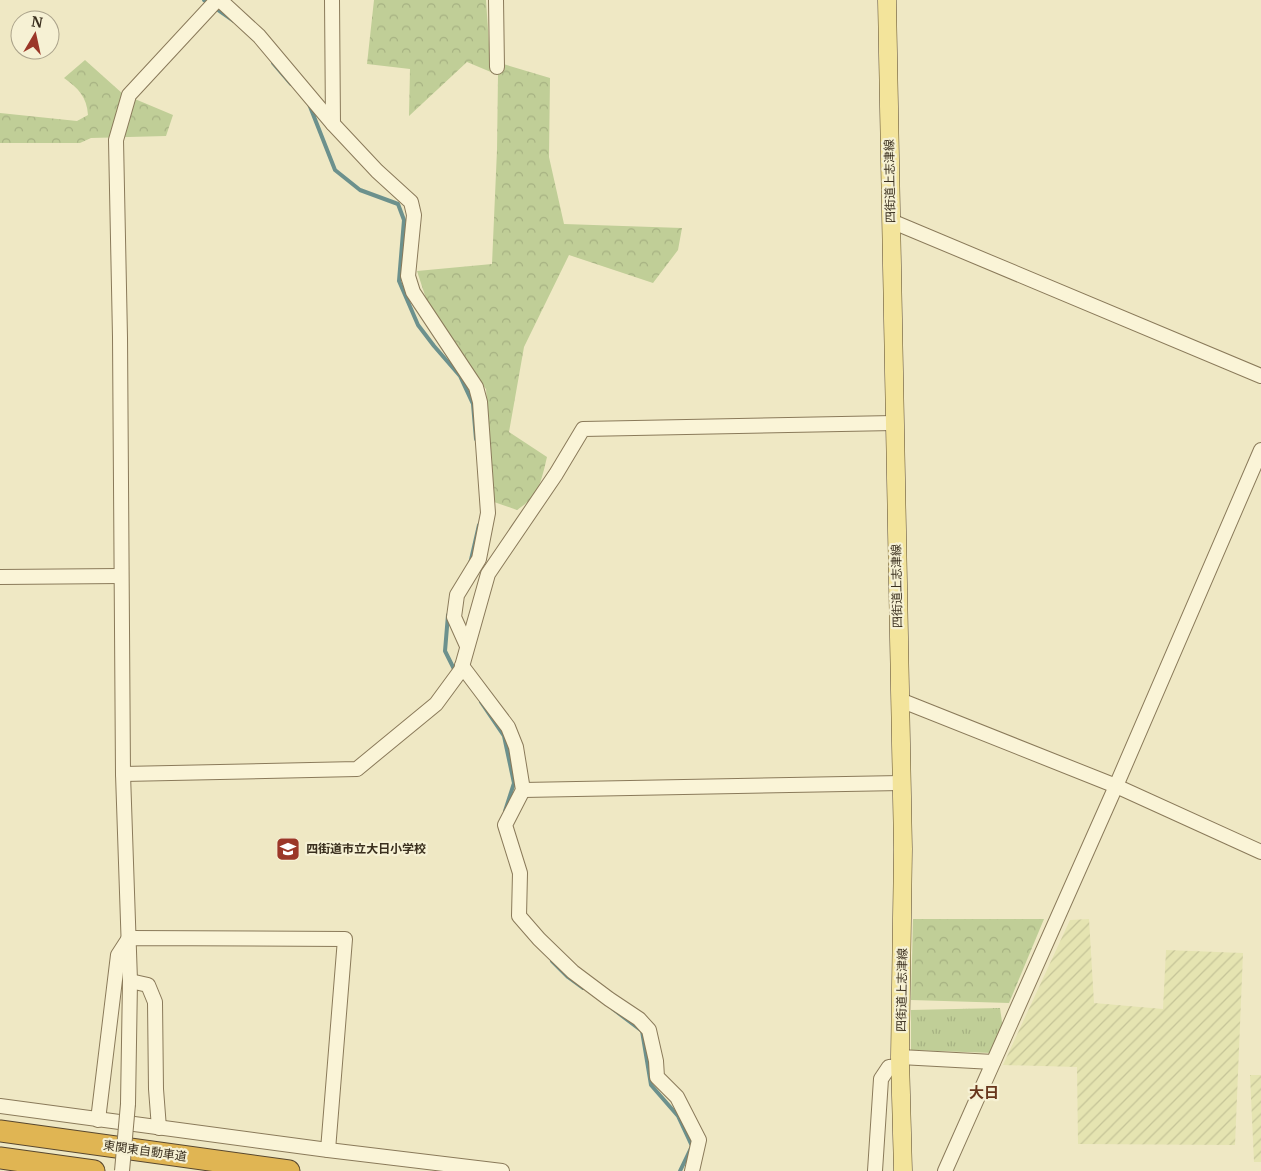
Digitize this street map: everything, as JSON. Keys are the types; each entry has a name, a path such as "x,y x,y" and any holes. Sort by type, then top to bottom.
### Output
{"highway":[{"name":"東関東自動車道","path":"0,1131 289,1171"},
{"path":"0,1158 94,1171"}],"main road":[{"name":"四街道上志津線","path":"887,0 903,893 900,1062 903,1169"}],"street":[{"path":"122,1171 128,1104 130,981 122,774 116,140 130,95 218,0 259,36 333,124 411,202 414,215 408,276 413,292 476,387 480,402 488,513 479,559 457,595 454,617 467,646"},
{"path":"332,0 333,124"},
{"path":"496,0 497,67"},
{"path":"890,221 1261,376"},
{"path":"122,774 357,769 436,704 452,682 461,668 488,574 556,474 583,429 894,423"},
{"path":"945,1171 1116,786 1261,450"},
{"path":"0,577 121,576"},
{"path":"461,668 508,727 516,747 523,790 505,825 520,873 519,916 539,939 573,972 639,1019 649,1030 658,1077 677,1097 699,1140 692,1171"},
{"path":"900,700 1116,786 1261,852"},
{"path":"523,790 901,783"},
{"path":"98,1120 118,955 129,938"},
{"path":"129,938 345,939 328,1150"},
{"path":"130,981 148,985 155,1002 156,1089 159,1128"},
{"path":"875,1171 881,1080 889,1067 900,1062 993,1062"},
{"path":"0,1106 328,1150 502,1171"}],"green space":[{"path":"374,0 486,0 490,60 550,78 549,157 564,224 682,228 678,250 653,283 569,255 524,347 509,432 547,457 535,494 517,510 494,502 486,389 434,323 417,271 492,264 498,75 467,62 409,116 410,69 367,64"},
{"path":"85,60 123,94 173,115 166,136 91,138 80,143 0,143 0,113 77,121 88,115 84,98 74,85 64,78"},
{"path":"913,919 1044,919 1009,1003 911,1000"},
{"path":"1089,919 1094,1003 1163,1009 1166,950 1243,953 1235,1145 1078,1144 1077,1067 1003,1065 1070,920"},
{"path":"1000,1008 1003,1029 992,1053 911,1050 911,1010"},
{"path":"1250,1075 1261,1075 1261,1162 1254,1162"}],"waterway":[{"path":"204,0 234,21"},
{"path":"273,63 291,84"},
{"path":"309,104 335,170 360,190 398,204 404,220 399,281 418,325 460,376 473,404 476,439"},
{"path":"470,564 479,525"},
{"path":"448,615 445,651 456,673"},
{"path":"481,702 504,736 514,783 505,811"},
{"path":"552,961 568,977 583,988"},
{"path":"613,1009 642,1031 651,1085 678,1116 692,1146 680,1171"}],"place":[{"name":"四街道市立大日小学校","path":"288,849"}],"district":[{"name":"大日","path":"984,1093"}]}
